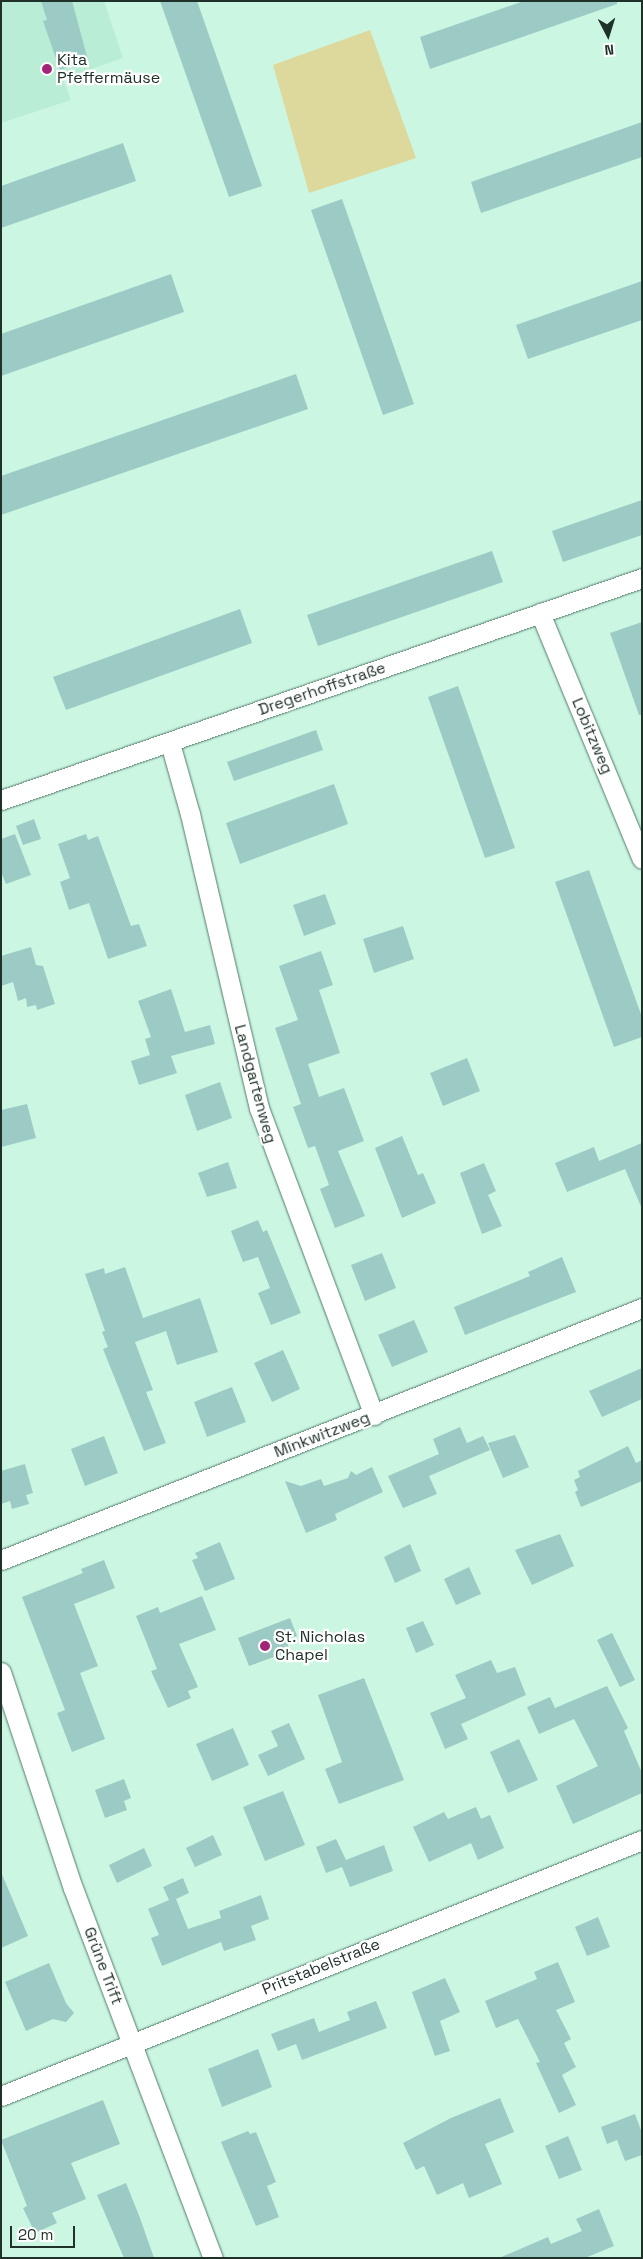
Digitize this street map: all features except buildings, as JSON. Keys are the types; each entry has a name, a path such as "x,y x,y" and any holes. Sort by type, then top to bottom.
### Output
{"street":[{"name":"Dregerhoffstraße","path":"1,800 642,578"},
{"name":"Lobitzweg","path":"540,613 642,859"},
{"name":"Landgartenweg","path":"170,743 188,805 259,1108 374,1415"},
{"name":"Minkwitzweg","path":"1,1560 374,1415 642,1308"},
{"name":"Grüne Trift","path":"1,1672 73,1888 213,2258"},
{"name":"Pritstabelstraße","path":"1,2096 131,2042 642,1840"}],"shaded area":[{"name":"Kita Pfeffermäuse","path":"1,1 104,1 123,58 63,79 71,100 1,123"},
{"path":"370,30 416,158 309,193 273,65"}],"place":[{"name":"Kita Pfeffermäuse","path":"47,69"},
{"name":"St. Nicholas Chapel","path":"265,1646"}]}
